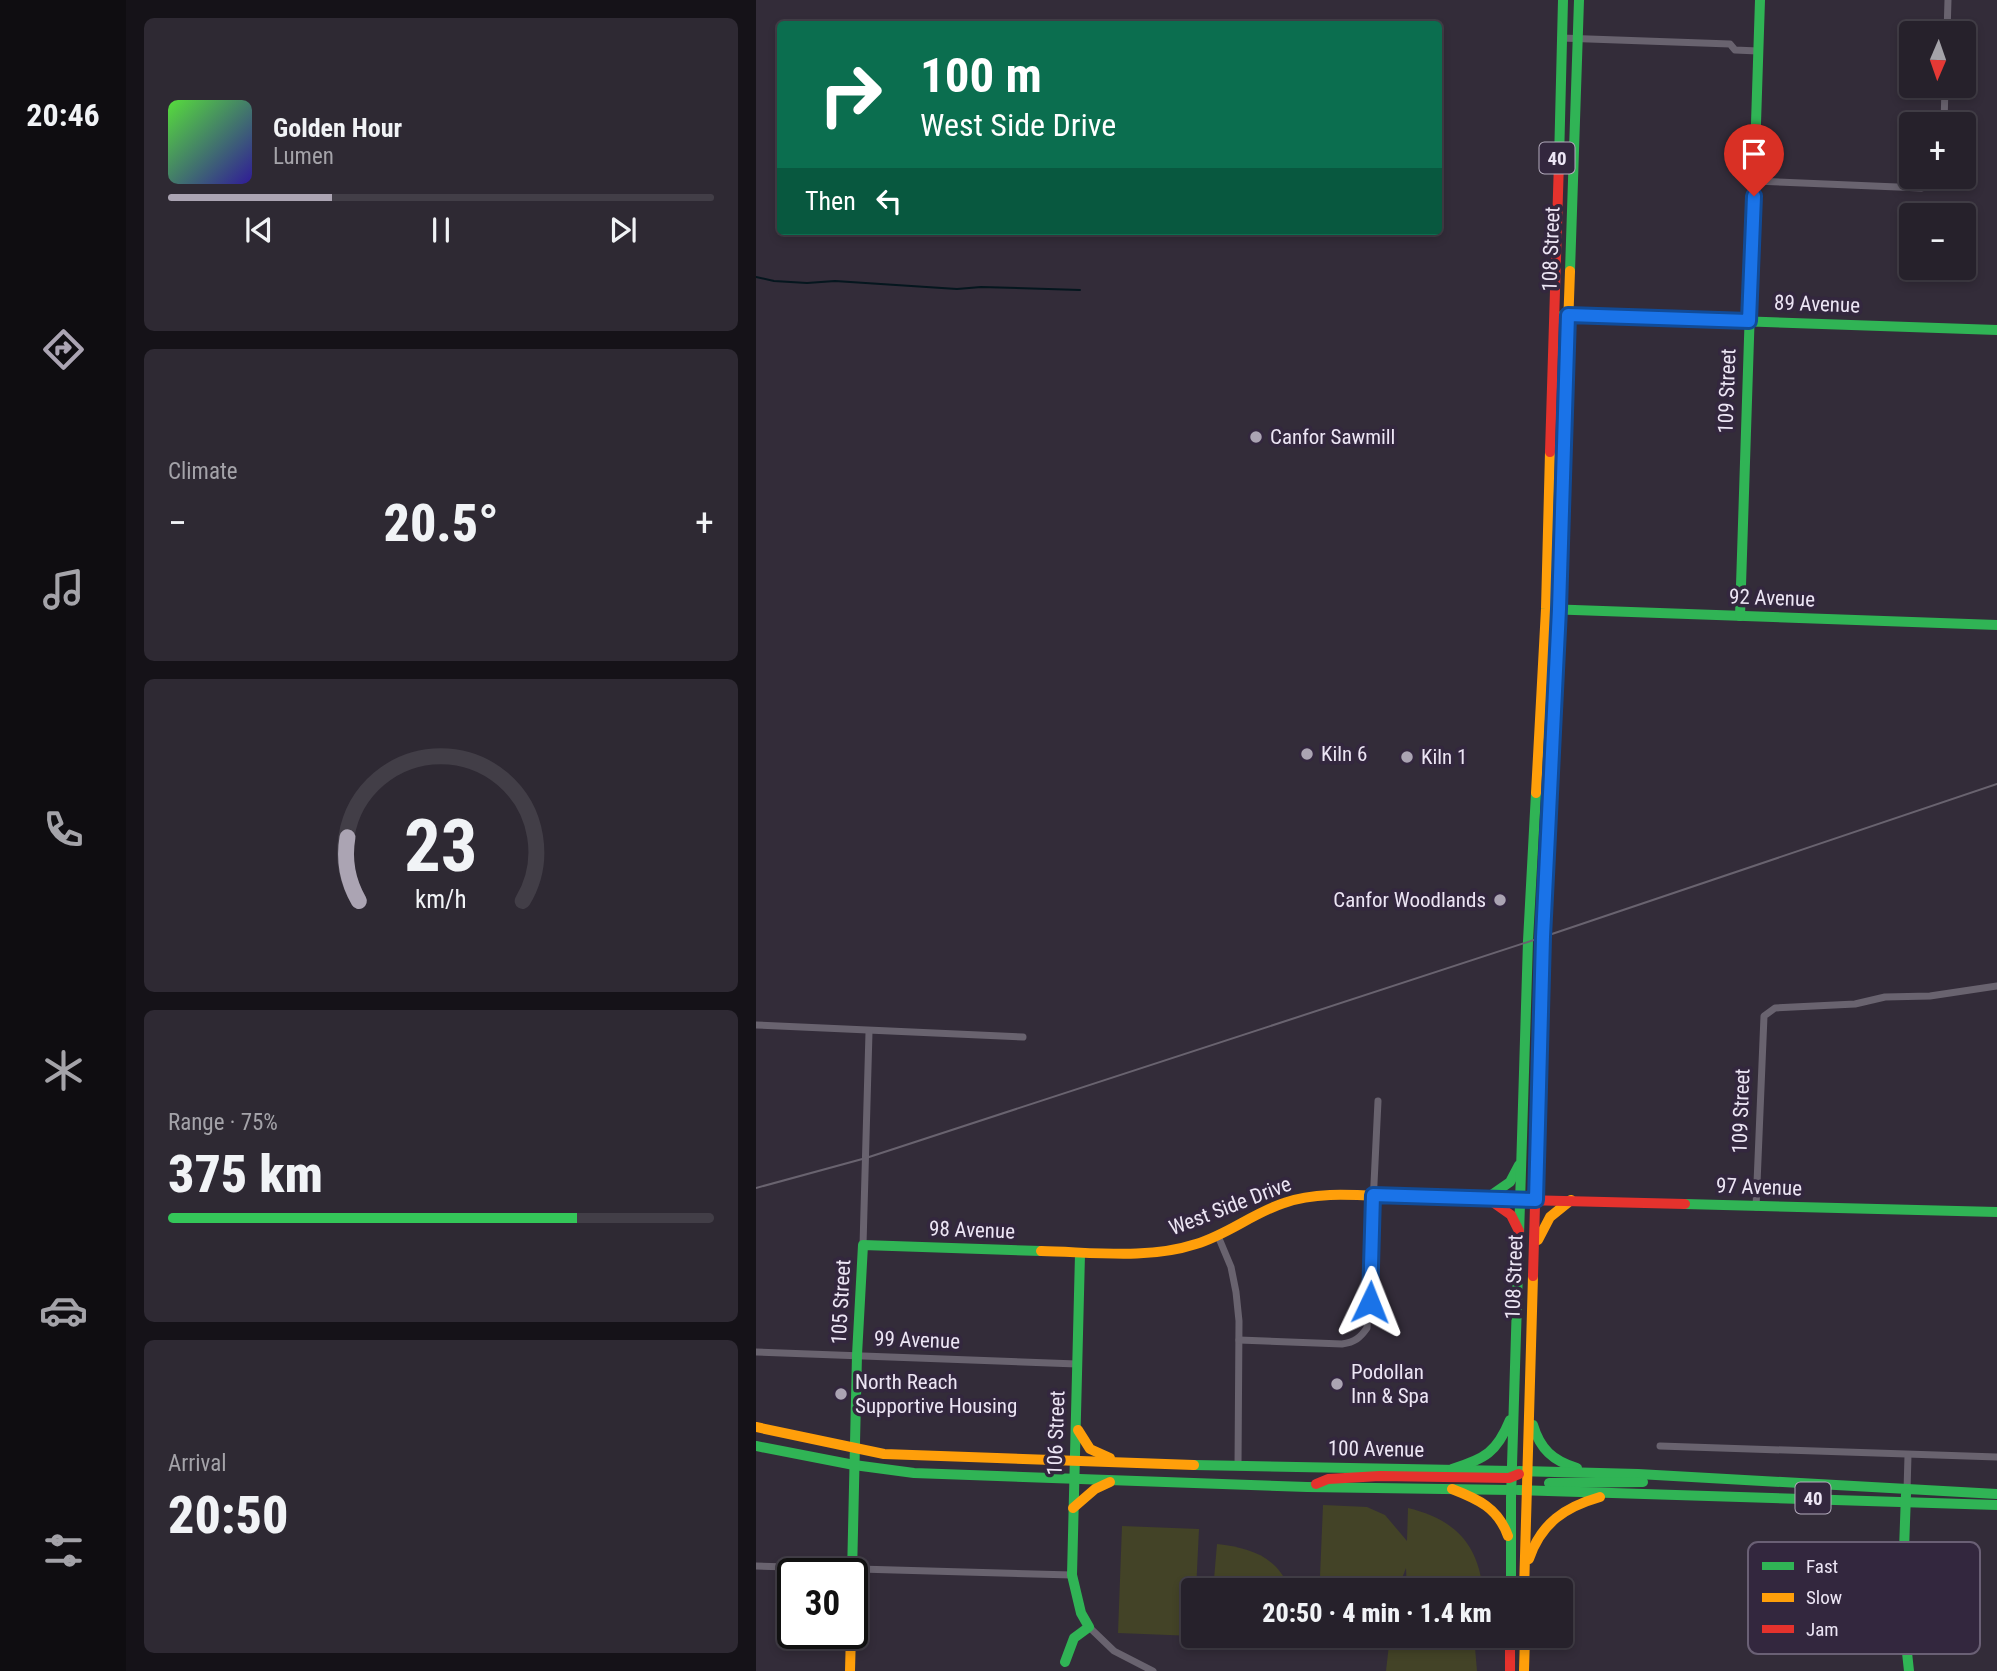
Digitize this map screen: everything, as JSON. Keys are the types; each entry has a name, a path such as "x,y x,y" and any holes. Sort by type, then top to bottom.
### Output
{"main road":[{"name":"108 Street","path":"1511,1578 1528,942 1546,609 1552,315 1563,0"},
{"name":"108 Street","path":"1524,1578 1543,937 1559,609 1579,0"},
{"name":"109 Street","path":"1740,616 1760,0"},
{"name":"89 Avenue","path":"1552,315 1997,330"},
{"name":"92 Avenue","path":"1546,609 1997,625"},
{"path":"1520,1234 1516,1220 1503,1207 1487,1198 1510,1182 1518,1169 1523,1147"},
{"name":"West Side Drive","path":"1080,1254 1142,1254 1195,1245 1282,1203 1301,1198 1373,1195 1521,1199"},
{"name":"97 Avenue","path":"1521,1199 1997,1212"},
{"path":"1535,1246 1550,1217 1571,1200"},
{"name":"98 Avenue","path":"863,1245 1080,1254"},
{"name":"105 Street","path":"852,1558 857,1355 863,1245"},
{"name":"106 Street","path":"1080,1254 1072,1576 1081,1613 1089,1627"},
{"path":"1452,1469 1483,1460 1493,1452 1504,1438 1514,1410"},
{"path":"1529,1410 1537,1440 1549,1456 1566,1465 1601,1473"},
{"path":"1076,1422 1081,1440 1094,1454 1133,1463"},
{"name":"100 Avenue","path":"756,1427 884,1454 1075,1462 1452,1469 1512,1474 1527,1471 1727,1478 1997,1505"},
{"name":"100 Avenue","path":"756,1446 854,1465 914,1473 1074,1480 1307,1487 1512,1490 1527,1487 1628,1493 1906,1496 1997,1494"},
{"path":"1307,1487 1328,1479 1512,1474"},
{"path":"1527,1487 1727,1478"},
{"path":"1073,1508 1095,1489 1112,1481"},
{"path":"1452,1489 1483,1501 1496,1511 1505,1527 1510,1547"},
{"path":"1526,1578 1536,1538 1551,1519 1584,1501 1628,1493"},
{"path":"1904,1542 1906,1496"},
{"path":"1065,1667 1070,1633 1081,1613"},
{"path":"1065,1667 1074,1638 1089,1627"},
{"path":"1510,1648 1510,1671"},
{"path":"1524,1671 1525,1648"},
{"path":"850,1671 851,1649"}],"street":[{"path":"1947,21 1948,0"},
{"path":"1561,38 1730,44 1735,50 1758,51"},
{"path":"1754,181 1899,187"},
{"name":"109 Street","path":"1756,1206 1764,1016 1775,1008 1854,1004 1885,997 1930,996 1997,986"},
{"path":"756,1025 1023,1037"},
{"name":"105 Street","path":"863,1245 869,1032"},
{"path":"1239,1340 1353,1343 1367,1328 1378,1101"},
{"path":"1218,1236 1231,1267 1237,1292 1238,1466"},
{"name":"99 Avenue","path":"756,1352 1077,1364"},
{"path":"1660,1446 1997,1457"},
{"path":"1906,1496 1908,1455"},
{"path":"756,1566 777,1567"},
{"path":"868,1572 1072,1576"},
{"path":"1089,1627 1114,1651 1153,1671"}],"shaded area":[{"path":"1323,1505 1367,1507 1385,1515 1407,1541 1408,1508 1438,1519 1461,1535 1469,1546 1476,1559 1481,1578 1406,1578 1406,1568 1402,1578 1320,1577"},
{"path":"1122,1526 1199,1529 1197,1578 1181,1578 1181,1635 1118,1633"},
{"path":"1217,1544 1241,1548 1261,1556 1278,1569 1284,1578 1214,1578"},
{"path":"1389,1648 1475,1648 1477,1671 1386,1671"}],"waterway":[{"path":"756,277 807,283 835,281 957,289 981,287 1080,290"}],"railway":[{"path":"756,1188 866,1158 1543,937 1997,784"}],"traffic: fast":[{"path":"1559,161 1563,0"},
{"path":"1570,271 1579,0"},
{"path":"1740,616 1760,0"},
{"path":"1563,315 1997,330"},
{"path":"1546,609 1997,625"},
{"path":"1538,1099 1556,667"},
{"path":"1511,1578 1511,1498 1528,941 1536,793"},
{"path":"1487,1198 1510,1182 1519,1165"},
{"path":"1685,1204 1997,1212"},
{"path":"852,1558 857,1355 863,1245 1041,1251"},
{"path":"1065,1662 1074,1638 1089,1627 1081,1613 1072,1575 1080,1254"},
{"path":"1452,1469 1473,1462 1488,1453 1500,1440 1510,1420"},
{"path":"1533,1425 1539,1441 1554,1458 1577,1468"},
{"path":"756,1446 854,1465 914,1473 1307,1487 1512,1490"},
{"path":"1194,1465 1512,1471"},
{"path":"1519,1471 1638,1474 1997,1494"},
{"path":"1549,1483 1643,1482"},
{"path":"1518,1490 1997,1505"},
{"path":"1904,1542 1906,1494"},
{"path":"1907,1654 1909,1671"}],"traffic: slow":[{"path":"1556,667 1570,271"},
{"path":"1536,793 1546,609 1550,452"},
{"path":"1041,1251 1119,1254 1158,1252 1207,1240 1273,1207 1298,1199 1342,1195 1402,1197"},
{"path":"1538,1240 1550,1217 1571,1200"},
{"path":"1524,1578 1533,1276"},
{"path":"756,1427 884,1454 1194,1465"},
{"path":"1078,1430 1090,1449 1110,1458"},
{"path":"1073,1508 1095,1489 1110,1482"},
{"path":"1452,1489 1493,1511 1508,1536"},
{"path":"1529,1559 1540,1536 1556,1518 1576,1506 1600,1497"},
{"path":"1524,1671 1525,1648"},
{"path":"850,1671 851,1649"}],"traffic: jam":[{"path":"1550,452 1559,161"},
{"path":"1533,1276 1538,1099"},
{"path":"1402,1197 1685,1204"},
{"path":"1487,1198 1511,1215 1519,1231"},
{"path":"1316,1484 1328,1479 1380,1476 1509,1478 1519,1474"},
{"path":"1510,1648 1510,1671"}],"place":[{"name":"Canfor Sawmill","path":"1256,437"},
{"name":"Kiln 6","path":"1307,754"},
{"name":"Kiln 1","path":"1407,757"},
{"name":"Canfor Woodlands","path":"1500,900"},
{"name":"Podollan Inn & Spa","path":"1337,1384"},
{"name":"North Reach Supportive Housing","path":"841,1394"}],"route":[{"path":"1370,1302 1373,1195 1536,1200 1543,937 1559,609 1568,315 1749,321 1754,196"}]}
